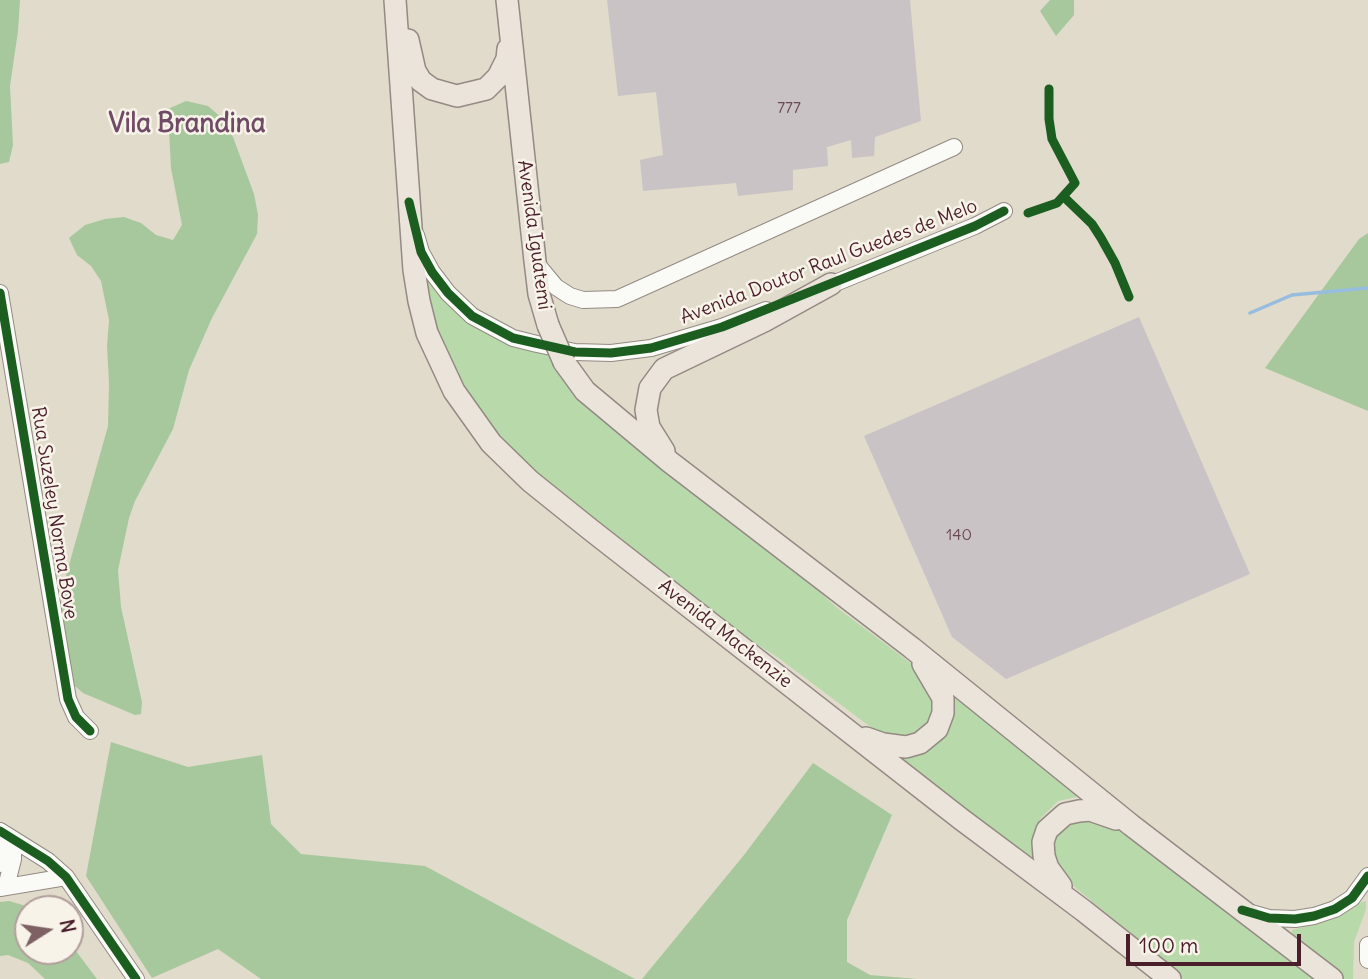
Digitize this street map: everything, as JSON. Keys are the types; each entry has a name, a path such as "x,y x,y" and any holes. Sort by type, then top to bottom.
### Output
{"main road":[{"path":"395,0 409,202"},
{"path":"403,0 408,43 415,71 421,81 441,93 457,96 486,89 498,77 507,60 509,26"},
{"name":"Avenida Iguatemi","path":"507,0 534,261 539,294 548,325 564,362 585,391 670,462"},
{"name":"Avenida Mackenzie","path":"409,202 414,270 427,332 454,391 491,443 530,481 961,820 1170,979"},
{"path":"831,284 764,321 664,369 650,388 646,410 649,427 670,462 912,648 1131,825 1332,979"},
{"path":"851,732 883,744 905,747 920,743 937,729 943,713 943,698 912,648"},
{"path":"1084,911 1055,880 1048,868 1043,842 1047,830 1065,814 1079,810 1090,810 1131,825"}],"street":[{"path":"534,261 556,287 570,296 583,300 617,299 954,147"},
{"name":"Avenida Doutor Raul Guedes de Melo","path":"409,202 418,241 427,262 448,293 472,316 513,338 575,352 611,353 651,348 722,327 975,226 1004,211"},
{"name":"Rua Suzeley Norma Bove","path":"0,293 68,698 76,717 90,731"},
{"path":"0,863 4,840"},
{"path":"4,840 48,861 66,877 136,979"},
{"path":"4,840 13,859 3,888 66,877"},
{"path":"1241,910 1269,918 1295,919 1314,916 1335,909 1352,898 1368,876"},
{"path":"1368,945 1368,960"}],"green space":[{"path":"0,0 20,0 10,86 13,145 9,162 0,164"},
{"path":"1050,0 1074,0 1074,15 1056,36 1040,11"},
{"path":"186,101 208,106 222,118 233,137 254,194 258,215 257,234 212,318 189,370 173,429 135,501 129,518 118,570 121,607 142,702 141,714 135,715 83,693 69,681 61,640 64,583 108,426 109,383 109,320 101,281 91,266 77,255 69,238 85,225 124,217 141,223 156,235 173,240 182,225 171,168 168,109"},
{"path":"1368,233 1368,411 1265,368 1359,239"},
{"path":"425,273 443,295 548,352 555,366 798,571 836,607 920,670 936,702 929,723 910,737 880,734 776,656 735,631 521,462 477,414 436,337"},
{"path":"944,685 1081,796 1058,801 1040,819 1034,835 1035,863 898,758 902,752 918,750"},
{"path":"111,742 188,767 262,755 271,824 301,854 425,866 635,979 261,979 218,949 152,978 86,876"},
{"path":"813,763 892,815 847,920 847,962 870,975 917,979 642,979 744,855"},
{"path":"1104,817 1319,979 1183,979 1152,950 1061,876 1049,849 1060,822"},
{"path":"1366,901 1366,909 1354,942 1353,979 1342,979 1292,938 1292,930 1326,921"},
{"path":"0,902 14,902 14,957 0,956"},
{"path":"84,962 97,979 45,979 30,965 84,965"}],"building":[{"path":"607,0 910,0 921,121 875,137 874,156 852,158 851,140 827,147 828,166 793,170 793,190 738,196 736,183 643,191 640,160 663,155 656,92 618,96"},
{"path":"1139,317 1250,574 1006,679 952,637 864,436"}],"waterway":[{"path":"1250,313 1292,295 1368,288"}],"cycle path":[{"path":"1028,213 1057,203 1075,183 1052,139 1049,89"},
{"path":"1064,197 1092,224 1115,263 1129,297"},
{"path":"409,202 421,252 432,272 448,293 472,316 513,338 575,352 611,353 651,348 722,327 975,226 1004,211"},
{"path":"0,293 68,699 76,717 90,731"},
{"path":"0,831 48,861 66,877 136,979"},
{"path":"1242,910 1269,918 1295,919 1314,916 1335,909 1352,898 1368,876"}],"district":[{"name":"Vila Brandina","path":"187,125"}]}
